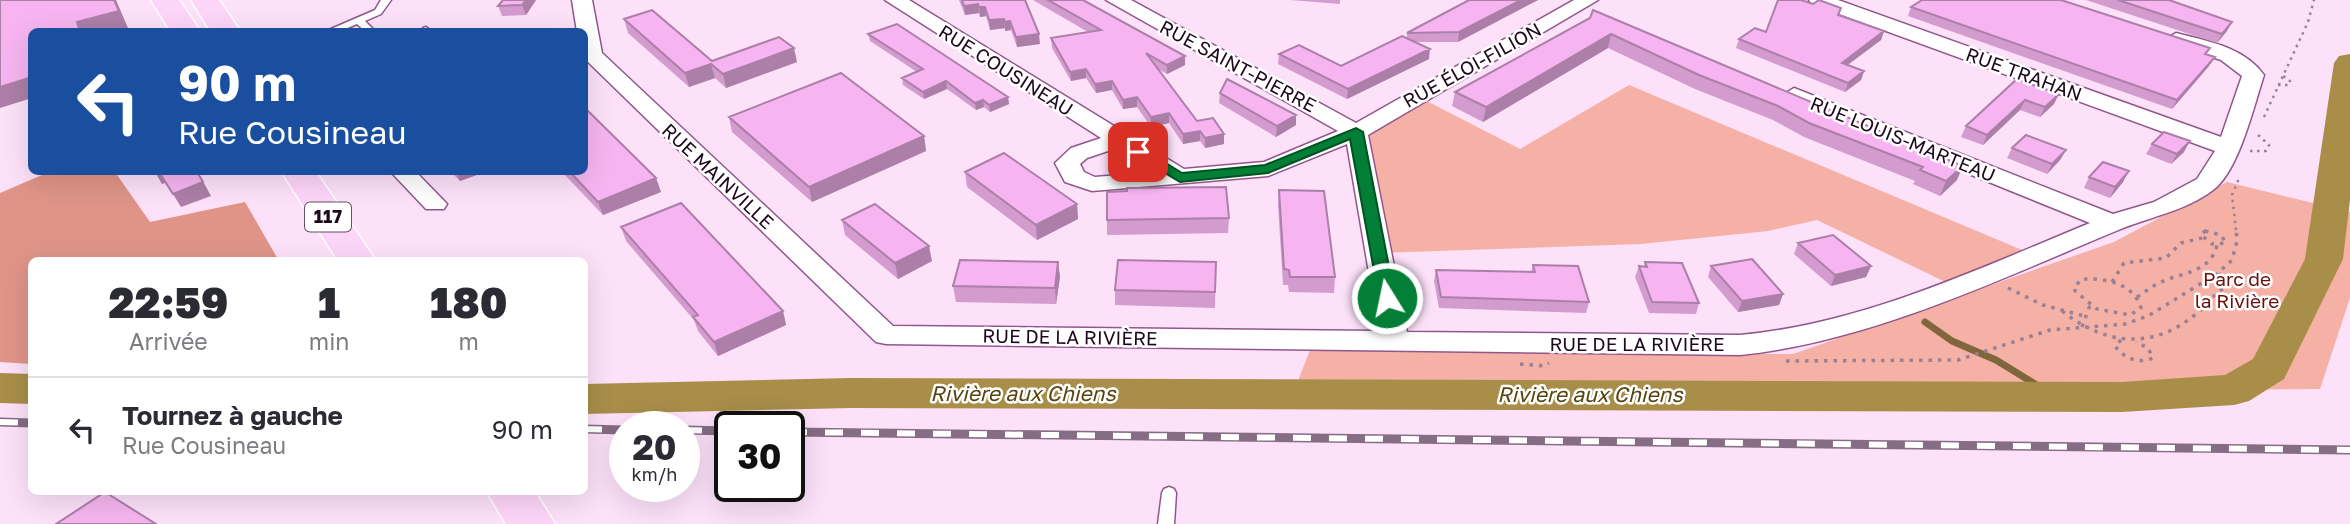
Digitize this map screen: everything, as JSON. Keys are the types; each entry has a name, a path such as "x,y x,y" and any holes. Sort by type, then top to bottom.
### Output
{"main road":[{"path":"165,0 183,28"},
{"path":"205,0 223,28"},
{"name":"117","path":"301,175 354,257"}],"street":[{"name":"RUE MAINVILLE","path":"582,0 587,28"},
{"name":"RUE COUSINEAU","path":"895,0 1116,140 1180,177"},
{"name":"RUE SAINT-PIERRE","path":"1116,0 1356,132"},
{"name":"RUE TRAHAN","path":"1819,0 2241,154"},
{"name":"RUE ÉLOI-FILION","path":"1356,132 1590,7"},
{"name":"RUE MAINVILLE","path":"588,33 592,55 886,335"},
{"name":"RUE DE LA RIVIÈRE","path":"886,335 1774,344 1951,290 2112,223 2163,207 2206,184 2241,154 2253,75 2247,66 2227,55 2162,34"},
{"name":"RUE LOUIS-MARTEAU","path":"1776,88 2112,223"},
{"path":"1116,140 1079,153 1067,163 1074,177 1092,184 1268,169 1356,132 1395,342"},
{"path":"406,175 435,204"}],"lane":[{"path":"340,28 378,12 386,0"},
{"path":"360,21 368,28"},
{"path":"1167,524 1169,494"}],"path":[{"path":"2241,154 2257,134 2308,22 2314,0"},
{"path":"2278,85 2289,86 2290,81 2282,75"},
{"path":"2241,154 2266,151 2269,145 2257,134"},
{"path":"1977,355 2050,330 2125,324 2148,316 2219,272 2232,260 2237,242 2232,195 2241,173"},
{"path":"2112,282 2124,263 2166,258 2181,243 2202,237 2217,244 2227,242 2213,232 2202,232 2202,237"},
{"path":"2137,297 2158,283 2205,266 2216,254 2217,244"},
{"path":"2129,340 2163,336 2198,313 2208,299 2225,287 2219,272"},
{"path":"1988,276 2023,297 2084,316"},
{"path":"2092,278 2112,282 2137,297 2141,308 2130,315 2109,313 2090,305 2075,291 2078,281 2092,278"},
{"path":"2082,327 2090,305"},
{"path":"2062,311 2082,327 2129,340 2148,348 2153,358 2148,361 2131,360 2115,346 2123,339"}],"green space":[{"path":"1629,85 2041,258 1964,291 1817,220 1768,231 1641,244 1379,253 1356,132 1417,96 1520,149"},
{"name":"Parc de la Rivière","path":"2227,182 2350,212 2350,298 2320,389 1292,396 1310,350 1793,354 2114,242"}],"shaded area":[{"path":"42,175 117,175 150,222 245,202 277,257 28,257 28,364 0,362 0,193"}],"building":[{"path":"0,0 114,0 119,11 77,22 79,28 28,28 28,78 0,87"},
{"path":"503,0 526,0 522,5 498,6"},
{"path":"962,0 1025,0 1039,34 1016,37 1010,21 989,20 985,7 979,7 978,4 964,6"},
{"path":"1048,0 1083,0 1185,56 1167,65 1146,53 1197,121 1213,118 1224,134 1205,138 1200,131 1183,134 1169,113 1151,117 1137,97 1123,100 1112,81 1095,84 1086,69 1070,72 1051,38 1101,30"},
{"path":"1469,0 1521,0 1459,32 1407,33"},
{"path":"1778,0 1801,0 1813,4 1819,0 1841,8 1838,15 1884,31 1842,63 1864,71 1848,83 1739,39 1755,28 1766,32"},
{"path":"1922,0 2061,0 2210,48 2205,54 2215,57 2177,100 1911,7"},
{"path":"2118,0 2169,0 2232,22 2222,34"},
{"path":"652,10 712,61 779,37 794,48 723,74 711,64 685,73 624,19"},
{"path":"1593,10 1963,166 1946,181 1920,170 1923,167 1809,123 1778,106 1699,75 1611,34 1486,107 1455,92 1590,18"},
{"path":"897,24 1008,97 989,105 983,100 975,103 946,81 923,92 902,78 923,69 868,34"},
{"path":"1402,36 1430,49 1348,89 1279,54 1299,45 1341,66"},
{"path":"841,73 924,136 809,187 729,117"},
{"path":"1227,79 1296,115 1277,126 1220,93"},
{"path":"2017,79 2059,94 2045,107 2025,100 1987,135 1966,126"},
{"path":"588,111 656,178 598,202 573,175 588,175"},
{"path":"2164,132 2190,141 2177,154 2152,144"},
{"path":"2026,135 2066,150 2052,164 2012,148"},
{"path":"1004,153 1077,204 1036,225 965,172"},
{"path":"2103,162 2129,171 2115,187 2089,177"},
{"path":"161,175 199,175 203,182 173,194"},
{"path":"1226,187 1229,218 1107,220 1107,192 1127,191 1127,188"},
{"path":"1279,190 1324,191 1335,277 1290,277 1289,270 1284,269"},
{"path":"681,203 783,311 714,342 693,317 698,315 621,227"},
{"path":"875,204 929,246 895,263 842,220"},
{"path":"1833,235 1871,266 1835,275 1798,243"},
{"path":"1752,259 1783,294 1742,301 1711,266"},
{"path":"960,260 1058,262 1055,288 953,286"},
{"path":"1118,260 1216,262 1215,292 1115,290"},
{"path":"1645,262 1682,263 1699,303 1652,302 1639,266 1647,267"},
{"path":"1533,265 1578,266 1589,302 1441,297 1436,270 1535,272"},
{"path":"100,495 110,495 156,524 56,524"}],"waterway":[{"name":"Rivière aux Chiens","path":"588,399 851,393 2122,397 2234,390 2269,369 2324,259 2350,63"},
{"path":"1925,322 1952,341 1996,360 2056,397"},
{"name":"Rivière aux Chiens","path":"0,388 28,389"}],"railway":[{"path":"0,422 28,423"},
{"path":"588,429 609,430"},
{"path":"700,430 714,431"},
{"path":"805,432 2350,450"}],"route":[{"path":"1138,152 1180,177 1214,175 1268,169 1356,132 1387,298"}]}
